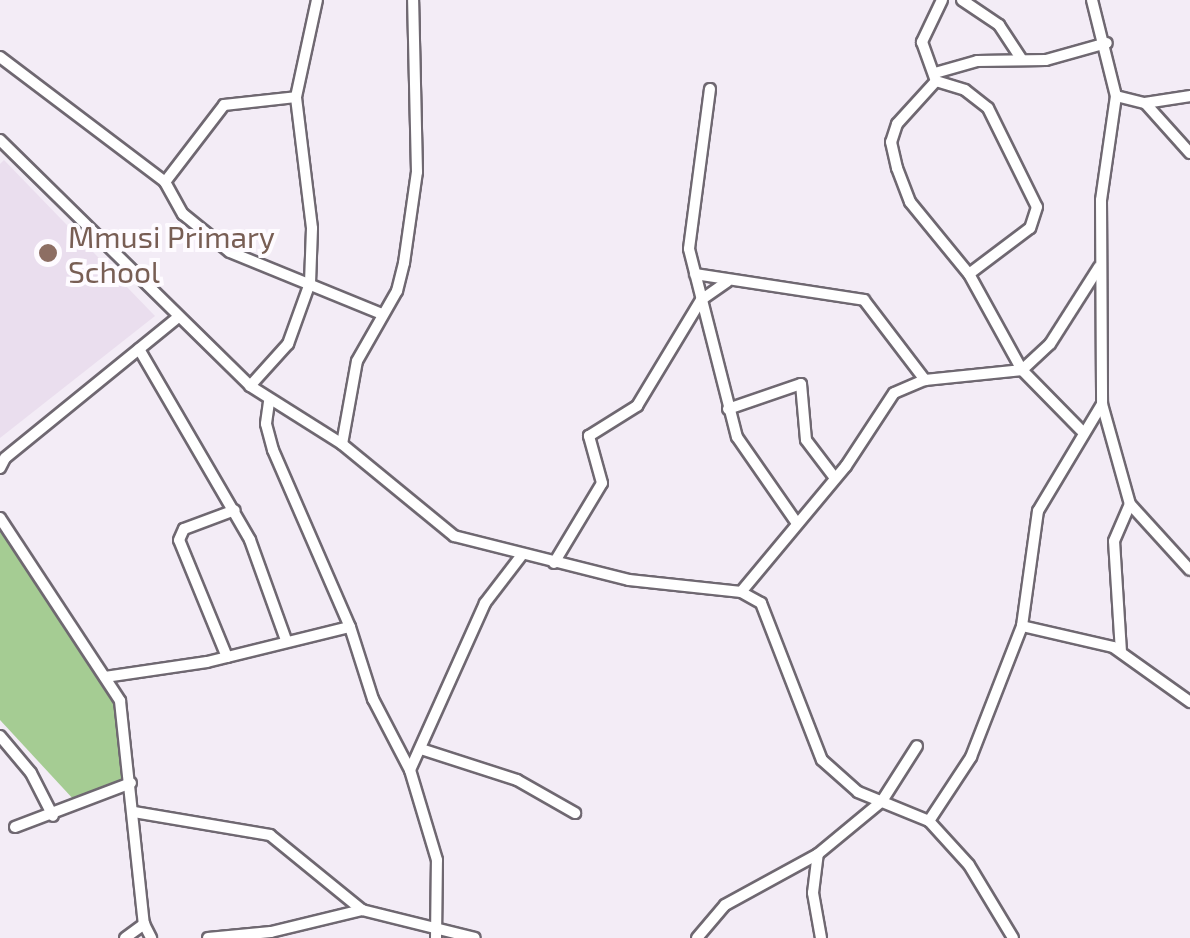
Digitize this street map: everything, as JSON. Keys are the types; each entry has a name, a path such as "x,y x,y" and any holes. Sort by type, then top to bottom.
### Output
{"street":[{"path":"250,386 288,344 310,283 312,228 296,97 317,0"},
{"path":"342,444 357,361 404,263 417,172 413,0"},
{"path":"942,0 922,42 935,77 966,90 988,108 1037,207 1030,228 969,274"},
{"path":"962,0 999,25 1022,60"},
{"path":"1092,0 1107,44 1116,96 1102,180 1102,404 1130,504 1190,570"},
{"path":"1082,430 1022,370 969,274 910,202 892,151 897,124 935,77 977,62 1022,60 1107,44"},
{"path":"0,57 165,182 183,214 230,252 382,314"},
{"path":"710,90 689,249 728,409 746,459 796,522"},
{"path":"1116,96 1145,103 1190,96"},
{"path":"165,182 224,105 296,97"},
{"path":"1145,103 1190,153"},
{"path":"0,140 250,386 269,402 342,444 454,536 554,564 740,592 761,604 822,760 838,779 929,821 969,865 1013,938"},
{"path":"740,592 835,478 888,399 925,380 1022,370 1050,344 1100,266"},
{"path":"695,274 727,282 864,300 925,380"},
{"path":"554,564 602,483 588,436 637,406 700,300 727,282"},
{"path":"2,462 177,318"},
{"path":"138,350 235,510 286,640"},
{"path":"728,409 801,384 806,440 835,478"},
{"path":"269,402 273,450 350,627 373,698 410,770 437,860 436,938"},
{"path":"929,821 965,768 1022,626 1038,511 1082,430 1102,404"},
{"path":"1121,652 1114,541 1130,504"},
{"path":"228,657 179,540 184,528 235,510"},
{"path":"0,518 120,701 144,924 150,938"},
{"path":"410,770 485,603 522,556"},
{"path":"1022,626 1121,652 1190,702"},
{"path":"106,677 228,657 350,627"},
{"path":"0,736 31,773 54,816"},
{"path":"702,936 725,905 818,854 882,801 917,746"},
{"path":"420,748 518,780 575,813"},
{"path":"15,828 131,784"},
{"path":"134,812 270,835 362,910"},
{"path":"818,854 813,893 821,938"},
{"path":"208,938 270,935 362,910 475,938"},
{"path":"125,938 144,924"}],"shaded area":[{"name":"Mmusi Primary School","path":"4,160 155,316 0,438 0,164"}],"green space":[{"path":"0,524 114,698 125,778 75,801 0,720"}],"place":[{"name":"Mmusi Primary School","path":"48,253"}]}
